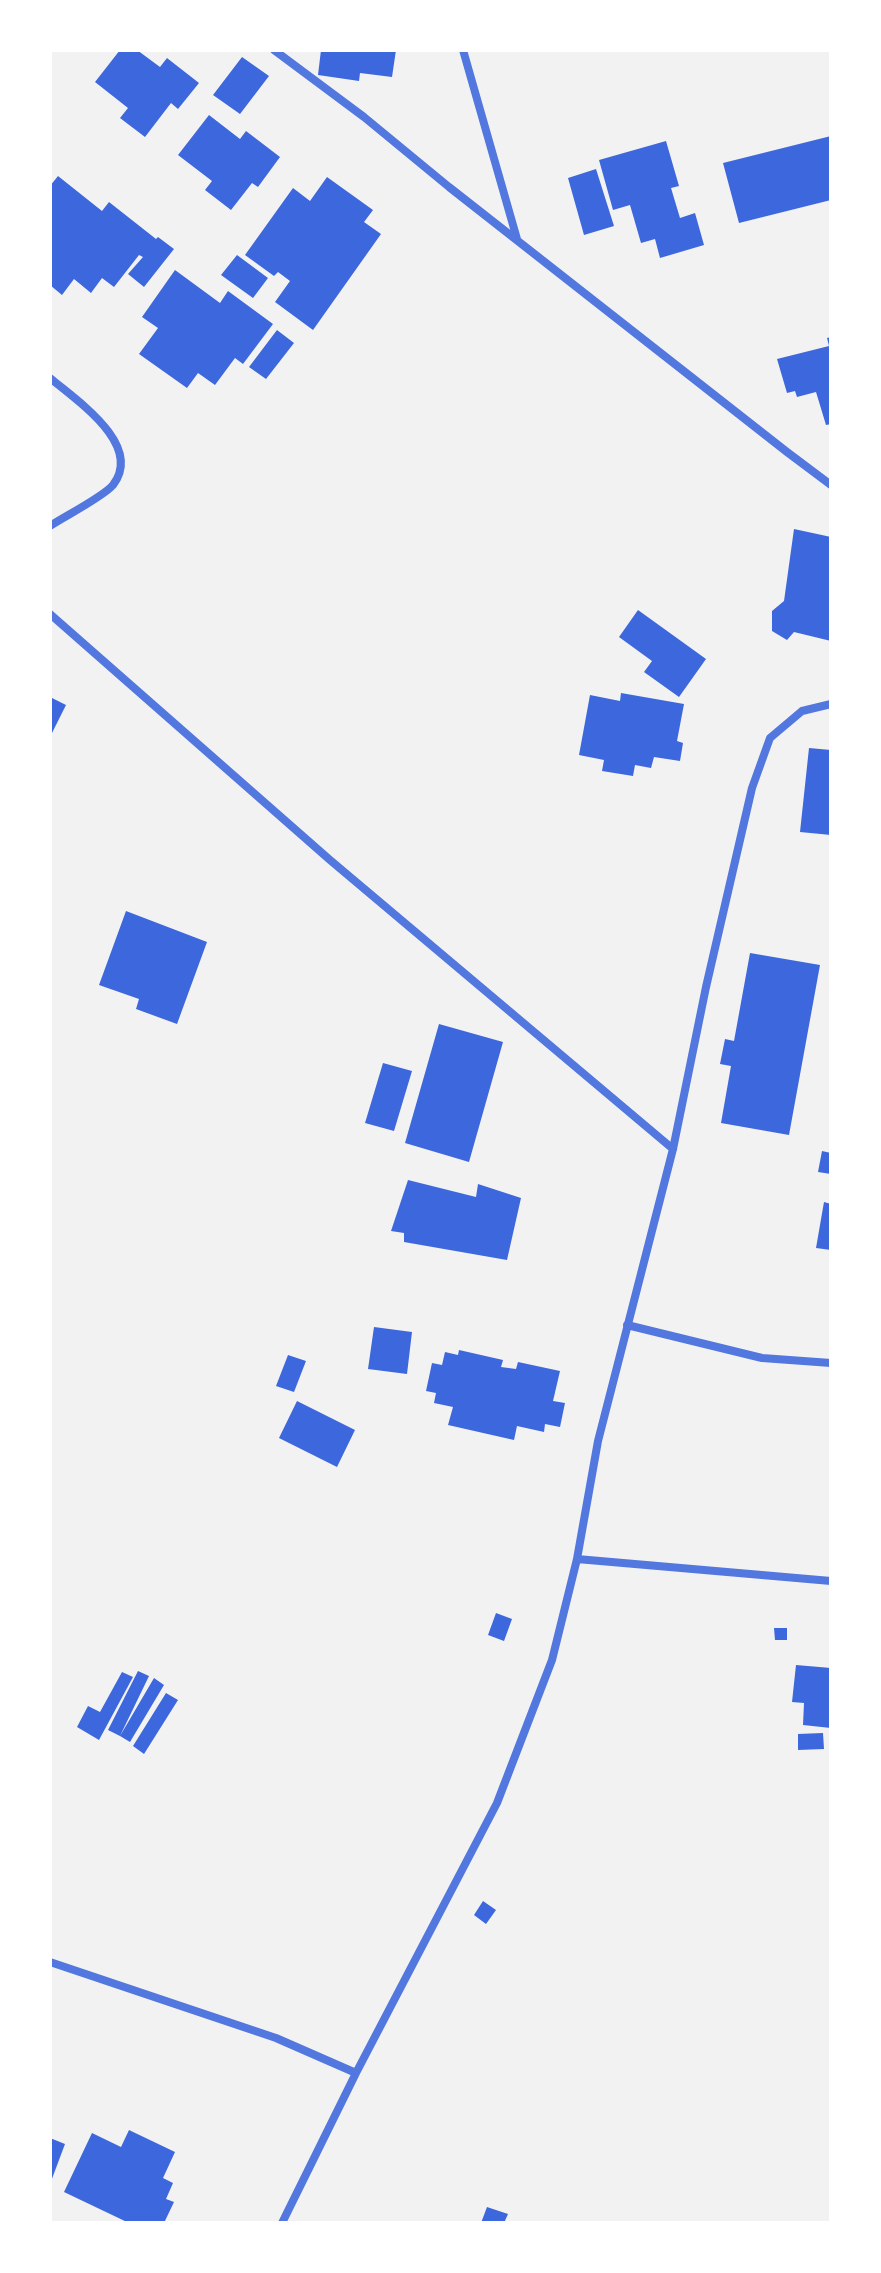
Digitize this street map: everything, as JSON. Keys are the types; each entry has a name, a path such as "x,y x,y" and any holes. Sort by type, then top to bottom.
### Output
{"street":[{"path":"274,50 364,117 831,485"},
{"path":"463,50 517,240"},
{"path":"50,378 102,423 118,445 121,459 121,472 112,487 50,526"},
{"path":"50,614 330,860 673,1149"},
{"path":"282,2223 356,2073 497,1803 552,1660 577,1559 598,1441 673,1149 752,788 770,738 802,711 831,704"},
{"path":"627,1325 762,1358 831,1363"},
{"path":"577,1559 831,1581"},
{"path":"50,1962 276,2038 356,2073"}],"building":[{"path":"120,50 137,50 160,67 167,58 199,83 178,109 171,103 145,137 120,118 128,108 95,82"},
{"path":"321,50 396,50 392,77 360,73 359,81 318,75"},
{"path":"242,57 269,76 240,114 213,95"},
{"path":"209,115 240,139 246,131 280,157 258,187 252,183 231,210 205,190 212,181 178,155"},
{"path":"831,136 831,200 739,223 723,163"},
{"path":"666,141 679,186 671,188 680,218 695,213 704,245 660,258 655,239 641,243 630,205 613,210 599,160"},
{"path":"596,169 614,226 584,235 568,178"},
{"path":"58,176 102,211 109,202 156,239 158,237 174,249 144,287 128,274 143,257 139,255 114,287 102,278 91,293 74,279 62,295 50,285 50,186"},
{"path":"327,177 373,210 364,222 381,234 313,330 275,302 290,281 278,272 274,276 245,255 293,188 310,201"},
{"path":"237,255 268,278 253,298 221,275"},
{"path":"175,270 220,303 228,291 273,324 243,364 235,358 215,385 198,373 187,388 139,354 158,328 142,317"},
{"path":"277,330 294,343 266,379 249,367"},
{"path":"831,337 831,424 826,425 816,392 797,397 795,391 787,393 777,359 829,346 827,338"},
{"path":"794,529 831,537 831,641 794,632 787,640 772,631 772,611 784,601"},
{"path":"638,610 706,659 679,697 644,672 652,661 619,637"},
{"path":"621,693 684,704 677,741 683,743 680,761 654,757 651,768 635,765 633,776 602,771 604,760 579,755 590,695 620,701"},
{"path":"50,697 66,705 50,737"},
{"path":"809,748 831,750 831,835 800,832"},
{"path":"126,911 207,942 177,1024 136,1009 139,999 99,985"},
{"path":"750,953 820,965 789,1135 721,1123 731,1066 720,1064 725,1039 734,1041"},
{"path":"439,1024 503,1042 469,1162 405,1143"},
{"path":"383,1063 412,1071 394,1131 365,1123"},
{"path":"822,1151 831,1153 831,1174 818,1172"},
{"path":"408,1180 476,1197 478,1184 521,1198 507,1260 404,1242 404,1233 391,1231"},
{"path":"824,1202 831,1204 831,1250 816,1248"},
{"path":"374,1327 412,1332 407,1374 368,1369"},
{"path":"459,1350 503,1360 501,1367 516,1369 518,1362 560,1371 553,1401 565,1403 560,1427 545,1424 544,1432 517,1426 514,1440 448,1425 453,1407 434,1403 436,1393 426,1391 432,1363 442,1365 445,1352 458,1355"},
{"path":"288,1355 306,1361 294,1392 276,1386"},
{"path":"297,1401 355,1430 337,1467 279,1438"},
{"path":"496,1613 512,1619 504,1641 488,1635"},
{"path":"774,1628 787,1628 787,1640 775,1640"},
{"path":"796,1665 831,1668 831,1728 803,1725 804,1703 792,1702"},
{"path":"138,1671 149,1676 120,1736 108,1730"},
{"path":"122,1672 133,1677 99,1740 77,1727 88,1706 100,1712"},
{"path":"154,1678 164,1685 130,1742 120,1736"},
{"path":"166,1693 178,1700 144,1754 133,1746"},
{"path":"823,1733 824,1749 798,1750 798,1734"},
{"path":"483,1901 496,1910 486,1924 474,1915"},
{"path":"129,2130 175,2152 163,2178 173,2183 166,2199 174,2202 164,2223 129,2223 64,2192 92,2133 121,2147"},
{"path":"50,2138 65,2144 50,2184"},
{"path":"487,2207 508,2214 504,2223 481,2223"}]}
